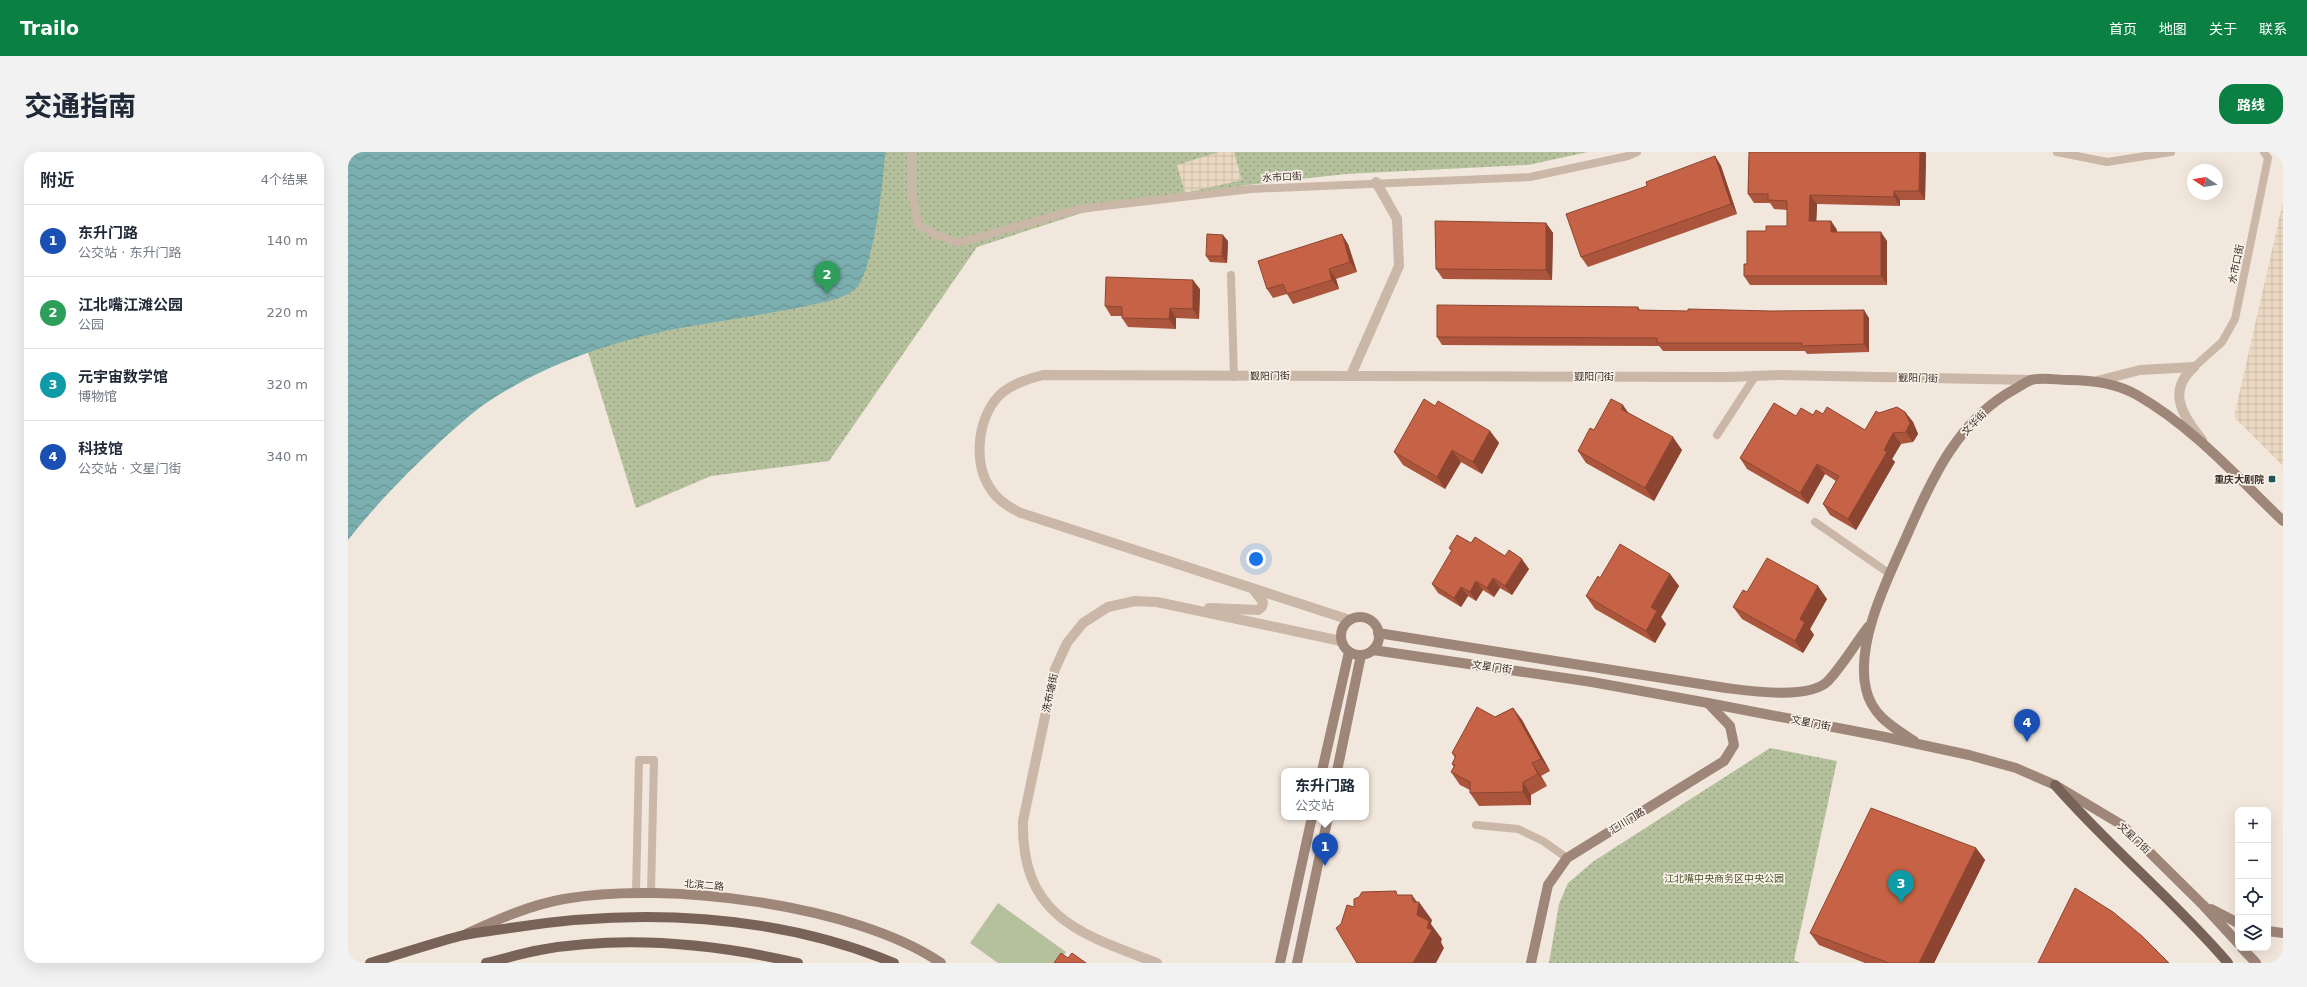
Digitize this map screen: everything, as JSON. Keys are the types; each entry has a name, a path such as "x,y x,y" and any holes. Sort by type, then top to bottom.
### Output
{"main road":[{"path":"2055,785 2090,826 2165,895 2228,963"},
{"name":"北滨二路","path":"370,963 460,936 567,920 649,917 692,919 786,930 836,943 894,963"},
{"path":"486,963 539,950 607,944 690,946 737,951 798,963"}],"street":[{"path":"1352,375 1399,266 1397,219 1376,182"},
{"path":"2097,380 2140,370 2194,366"},
{"path":"2194,366 2183,376 2179,389 2180,402 2184,416 2208,448"},
{"name":"觐阳门街","path":"1350,620 1020,513 1003,504 990,488 980,466 981,440 987,412 1003,392 1022,381 1043,376 1756,376 2032,380"},
{"name":"文华街","path":"1920,745 1883,721 1872,705 1865,688 1864,664 1870,625 1890,574 1931,480 1952,448 1975,420 2002,396 2032,380 2097,380 2136,394 2175,421 2208,448 2283,521"},
{"path":"1191,608 1258,610 1262,607 1263,602 1253,589"},
{"name":"洗布塘街","path":"1157,963 1089,937 1068,924 1050,908 1037,889 1028,868 1023,845 1023,821 1055,669 1071,638 1083,623 1108,607 1135,601 1157,602 1191,608 1341,641"},
{"path":"1356,618 1367,619 1376,627 1378,633 1376,645 1373,650 1361,655 1349,652 1341,641 1342,629 1350,620 1356,618"},
{"name":"文星门街","path":"1378,633 1726,688 1771,693 1802,692 1827,682 1870,625"},
{"name":"文星门街","path":"1373,650 1592,682 1708,703 1920,745 2016,768 2055,785 2122,825 2203,905"},
{"path":"1323,768 1349,652"},
{"path":"1338,768 1361,655"},
{"name":"汇川门路","path":"1531,963 1548,885 1567,858 1724,760 1734,745 1730,726 1708,703"},
{"path":"1280,963 1311,820"},
{"path":"1297,963 1327,820"},
{"name":"北滨二路","path":"460,936 520,909 563,899 603,894 651,893 743,901 846,920 889,935 925,952 941,963"},
{"path":"2203,905 2235,921"},
{"path":"2203,905 2235,940"},
{"path":"2271,931 2283,933"},
{"path":"2245,951 2256,963"}],"lane":[{"name":"水市口街","path":"912,152 912,192 918,224 932,233 958,243 1079,209 1251,189 1376,182 1530,177 1612,156 1637,152"},
{"path":"2057,152 2107,162 2171,152"},
{"name":"水市口街","path":"2194,366 2222,342 2235,319 2268,158 2264,152"},
{"path":"1231,275 1234,377"},
{"path":"1717,435 1756,376"},
{"path":"1815,522 1890,574"},
{"path":"636,893 639,760 654,760 651,893"},
{"path":"1476,825 1518,829 1543,841 1567,858"}],"green space":[{"path":"811,152 1588,152 1528,165 1346,174 1248,185 1082,213 977,247 829,461 711,476 636,508 582,333"},
{"name":"江北嘴中央商务区中央公园","path":"1770,748 1837,761 1794,960 1800,963 1549,963 1559,904 1568,883 1594,861"},
{"path":"998,903 1066,952 1058,963 998,963 970,943"}],"shaded area":[{"path":"1219,152 1234,152 1242,180 1185,193 1177,165"},
{"path":"2283,202 2283,466 2234,417"}],"water":[{"path":"348,152 885,152 880,203 872,246 861,280 855,289 850,293 825,302 807,306 692,326 616,343 543,371 519,383 476,410 430,451 394,488 348,540"}],"building":[{"path":"1749,152 1920,152 1919,191 1894,191 1894,197 1810,195 1809,221 1831,221 1831,232 1881,232 1881,276 1744,276 1744,264 1747,264 1747,231 1766,231 1766,226 1787,226 1787,201 1768,200 1768,194 1748,194"},
{"path":"1715,156 1731,204 1581,257 1566,214 1647,186 1646,182"},
{"path":"1435,221 1546,223 1546,270 1436,269"},
{"path":"1207,234 1223,235 1222,256 1206,256"},
{"path":"1342,234 1350,262 1329,269 1332,280 1287,294 1283,284 1267,289 1258,261"},
{"path":"1106,277 1193,280 1193,309 1170,308 1169,319 1122,318 1122,307 1105,306"},
{"path":"1437,305 1638,307 1638,310 1688,311 1688,309 1771,311 1864,310 1864,344 1802,346 1802,343 1657,343 1657,338 1437,337"},
{"path":"1424,399 1435,406 1438,401 1490,431 1473,462 1452,450 1437,477 1394,452"},
{"path":"1611,399 1623,405 1621,409 1673,437 1645,488 1578,451 1590,428 1594,430"},
{"path":"1774,403 1796,416 1801,408 1813,415 1816,410 1823,414 1827,407 1865,430 1876,411 1879,413 1897,407 1905,412 1910,423 1906,432 1893,433 1884,450 1887,452 1848,519 1823,504 1839,476 1817,464 1800,493 1740,458"},
{"path":"1457,535 1471,543 1475,537 1505,556 1509,550 1522,559 1505,586 1493,578 1487,588 1476,581 1470,592 1461,587 1454,598 1432,584 1452,550 1449,548"},
{"path":"1620,544 1670,574 1651,607 1657,611 1646,631 1586,596 1598,576 1600,578"},
{"path":"1767,558 1818,586 1800,619 1805,622 1795,641 1733,607 1743,590 1747,592"},
{"path":"1477,707 1495,717 1513,708 1541,759 1532,763 1538,774 1523,782 1523,792 1470,793 1470,782 1451,772 1455,765 1452,764 1456,756 1452,753"},
{"path":"1871,808 1976,848 1919,963 1889,963 1810,933"},
{"path":"2075,888 2113,912 2142,936 2169,963 2038,963"},
{"path":"1396,891 1397,895 1412,895 1413,902 1419,902 1417,915 1429,921 1427,928 1432,930 1413,963 1357,963 1336,928 1341,924 1347,905 1354,907 1354,899 1359,897 1362,892"},
{"path":"1061,953 1068,958 1072,953 1086,963 1054,963"}],"place":[{"name":"江北嘴江滩公园","path":"827,294"},
{"name":"重庆大剧院","path":"2272,479"},
{"name":"科技馆","path":"2027,742"},
{"name":"东升门路","path":"1325,866"},
{"name":"元宇宙数学馆","path":"1901,903"}]}
